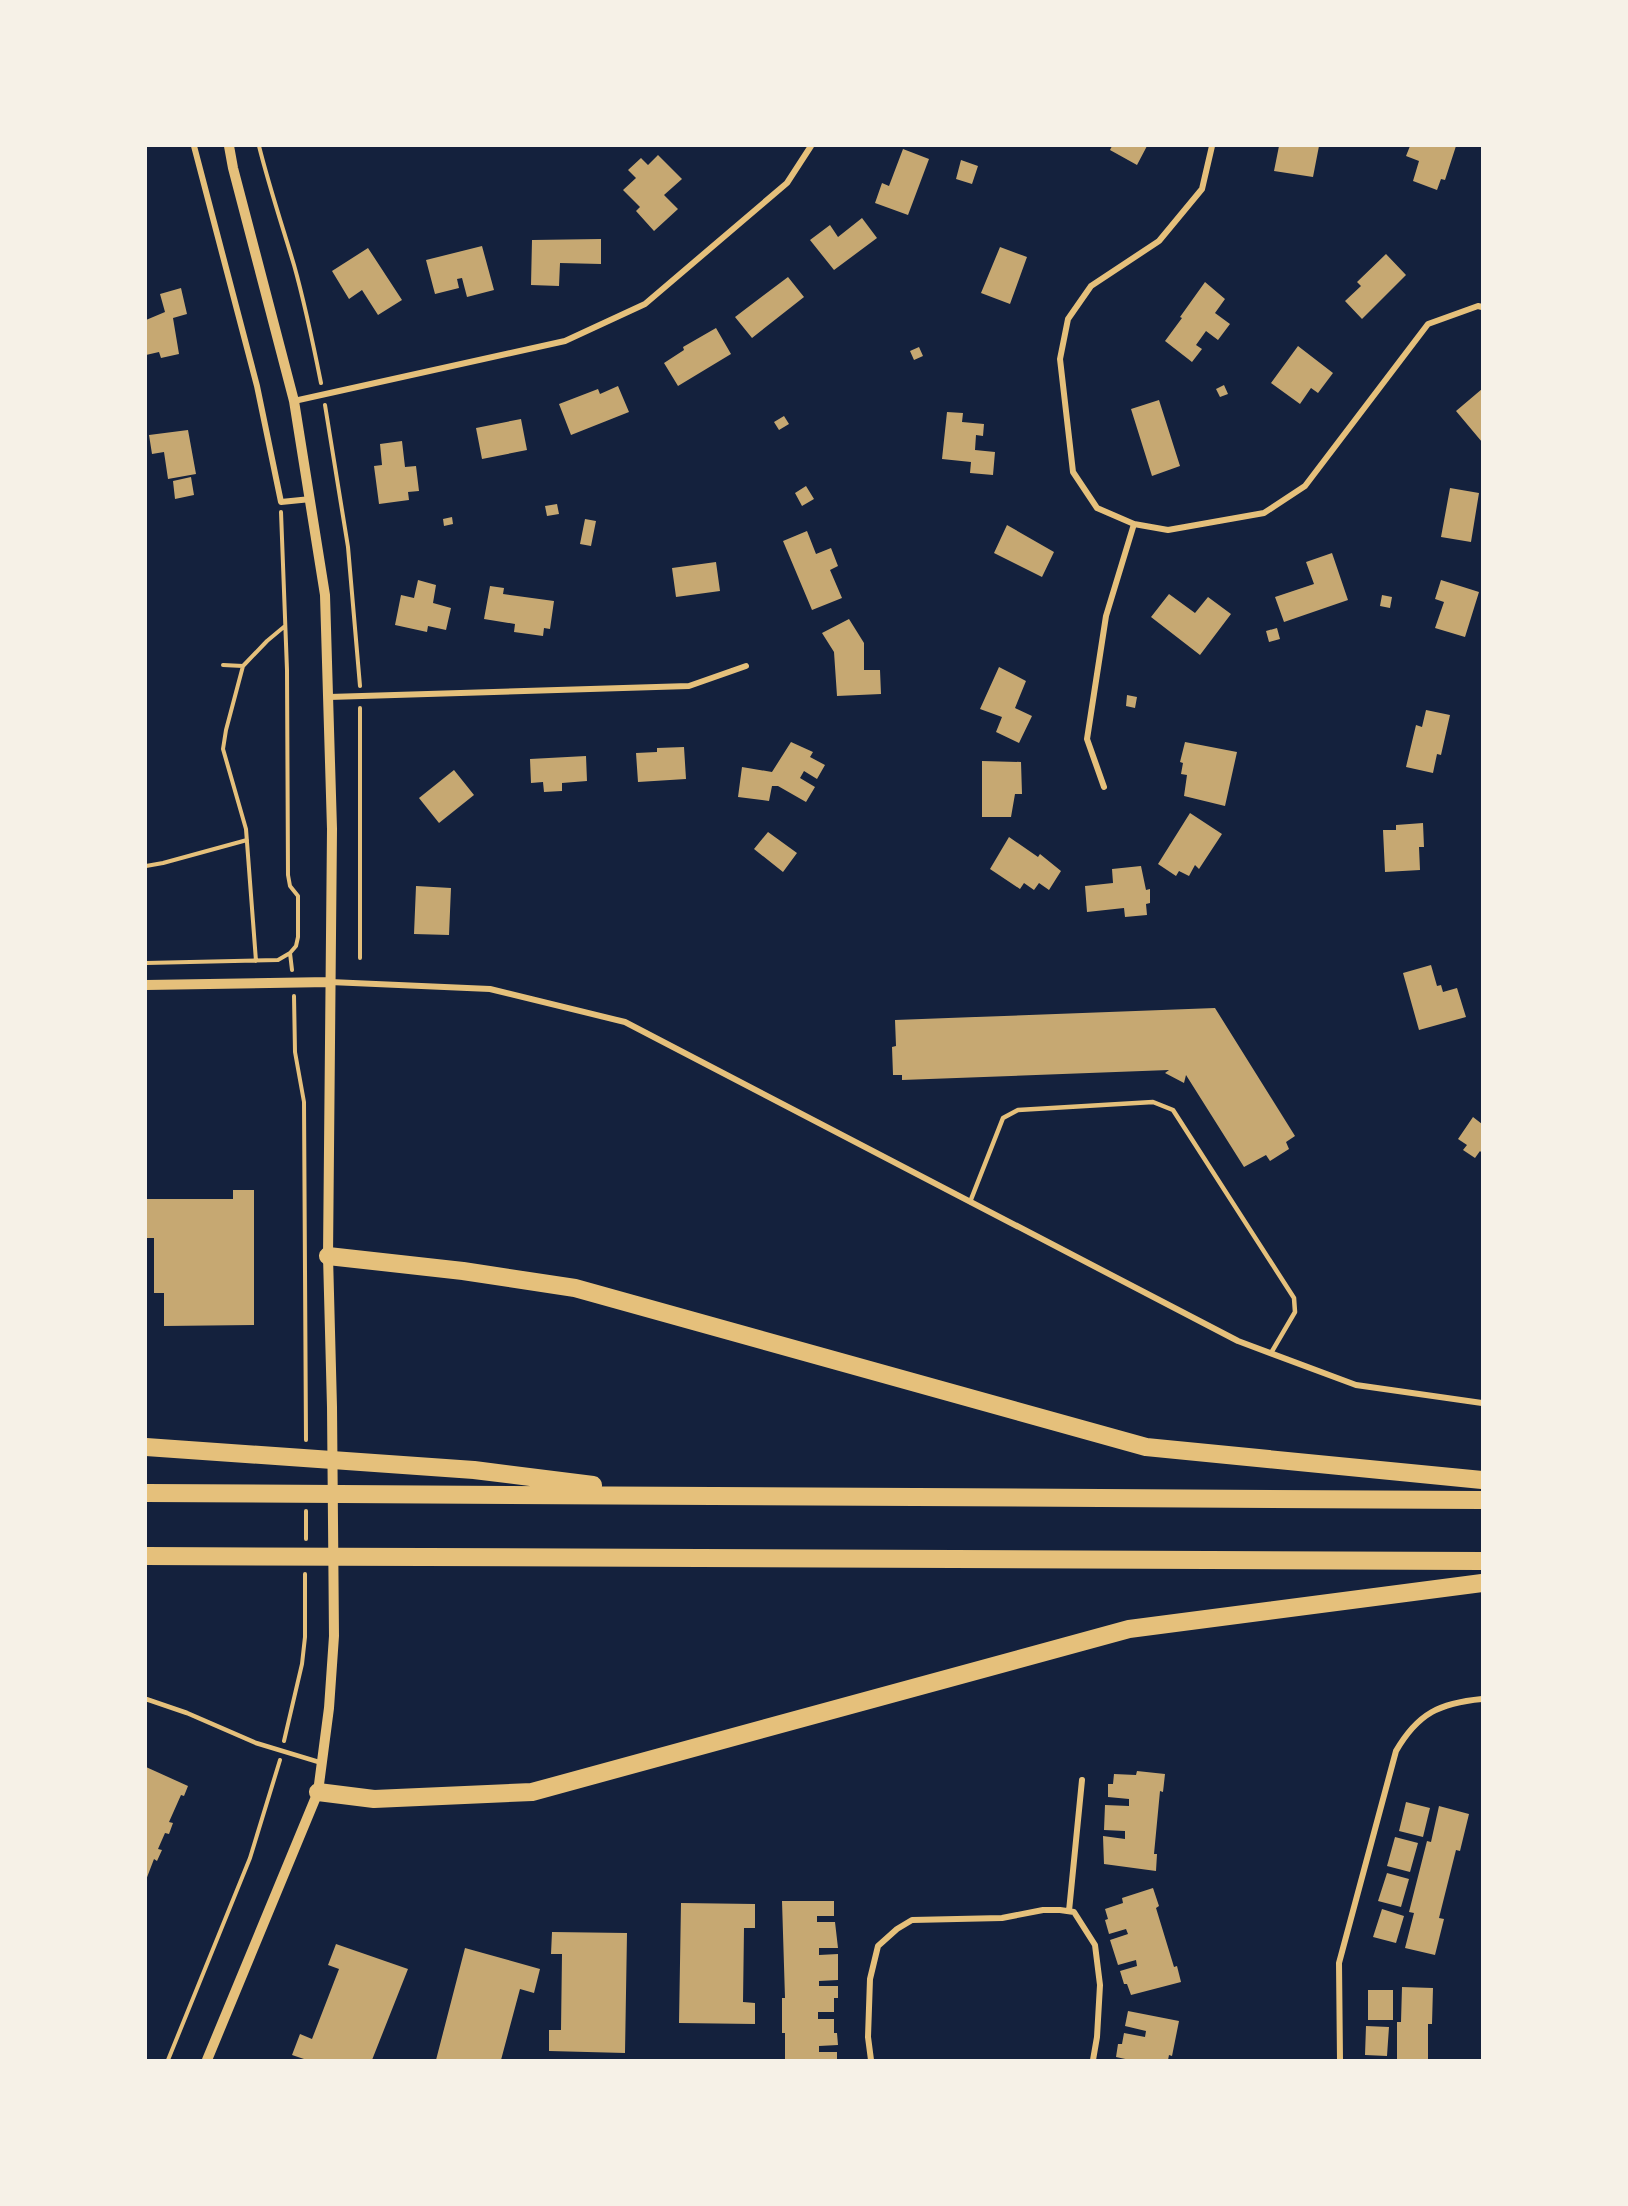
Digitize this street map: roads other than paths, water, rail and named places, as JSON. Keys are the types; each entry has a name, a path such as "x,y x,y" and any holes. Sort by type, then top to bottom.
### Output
{"highway":[{"path":"328,1256 463,1271 575,1288 1146,1447 1482,1480"},
{"path":"146,1447 474,1470 672,1495"},
{"path":"146,1493 1482,1500"},
{"path":"146,1556 1482,1561"},
{"path":"318,1792 374,1799 532,1792 1129,1629 1482,1583"}],"street":[{"path":"194,146 257,386 281,502 311,499"},
{"path":"207,2061 318,1792 329,1708 334,1636 328,1256 332,829 325,595 294,401 229,146"},
{"path":"294,401 565,341 645,304 787,183 811,146"},
{"path":"1212,146 1202,189 1159,241 1091,286 1068,319 1060,359 1073,472 1097,508 1134,524 1168,530 1264,513 1305,486 1428,324 1478,306 1482,307"},
{"path":"1104,787 1087,739 1106,616 1134,524"},
{"path":"329,697 689,686 746,666"},
{"path":"146,985 330,982 490,989 625,1022 1238,1341 1356,1385 1482,1403"},
{"path":"1340,2061 1339,1963 1396,1751 1412,1727 1434,1710 1460,1701 1482,1699"},
{"path":"1069,1911 1082,1780"},
{"path":"871,2061 868,2037 870,1979 878,1946 897,1929 912,1920 1002,1918 1042,1910 1074,1912 1095,1946 1100,1985 1093,2061"}],"lane":[{"path":"970,1202 1003,1118 1018,1110 1153,1102 1173,1110 1294,1298 1295,1312 1271,1353"},
{"path":"146,1699 187,1713 255,1743 322,1764"}]}
